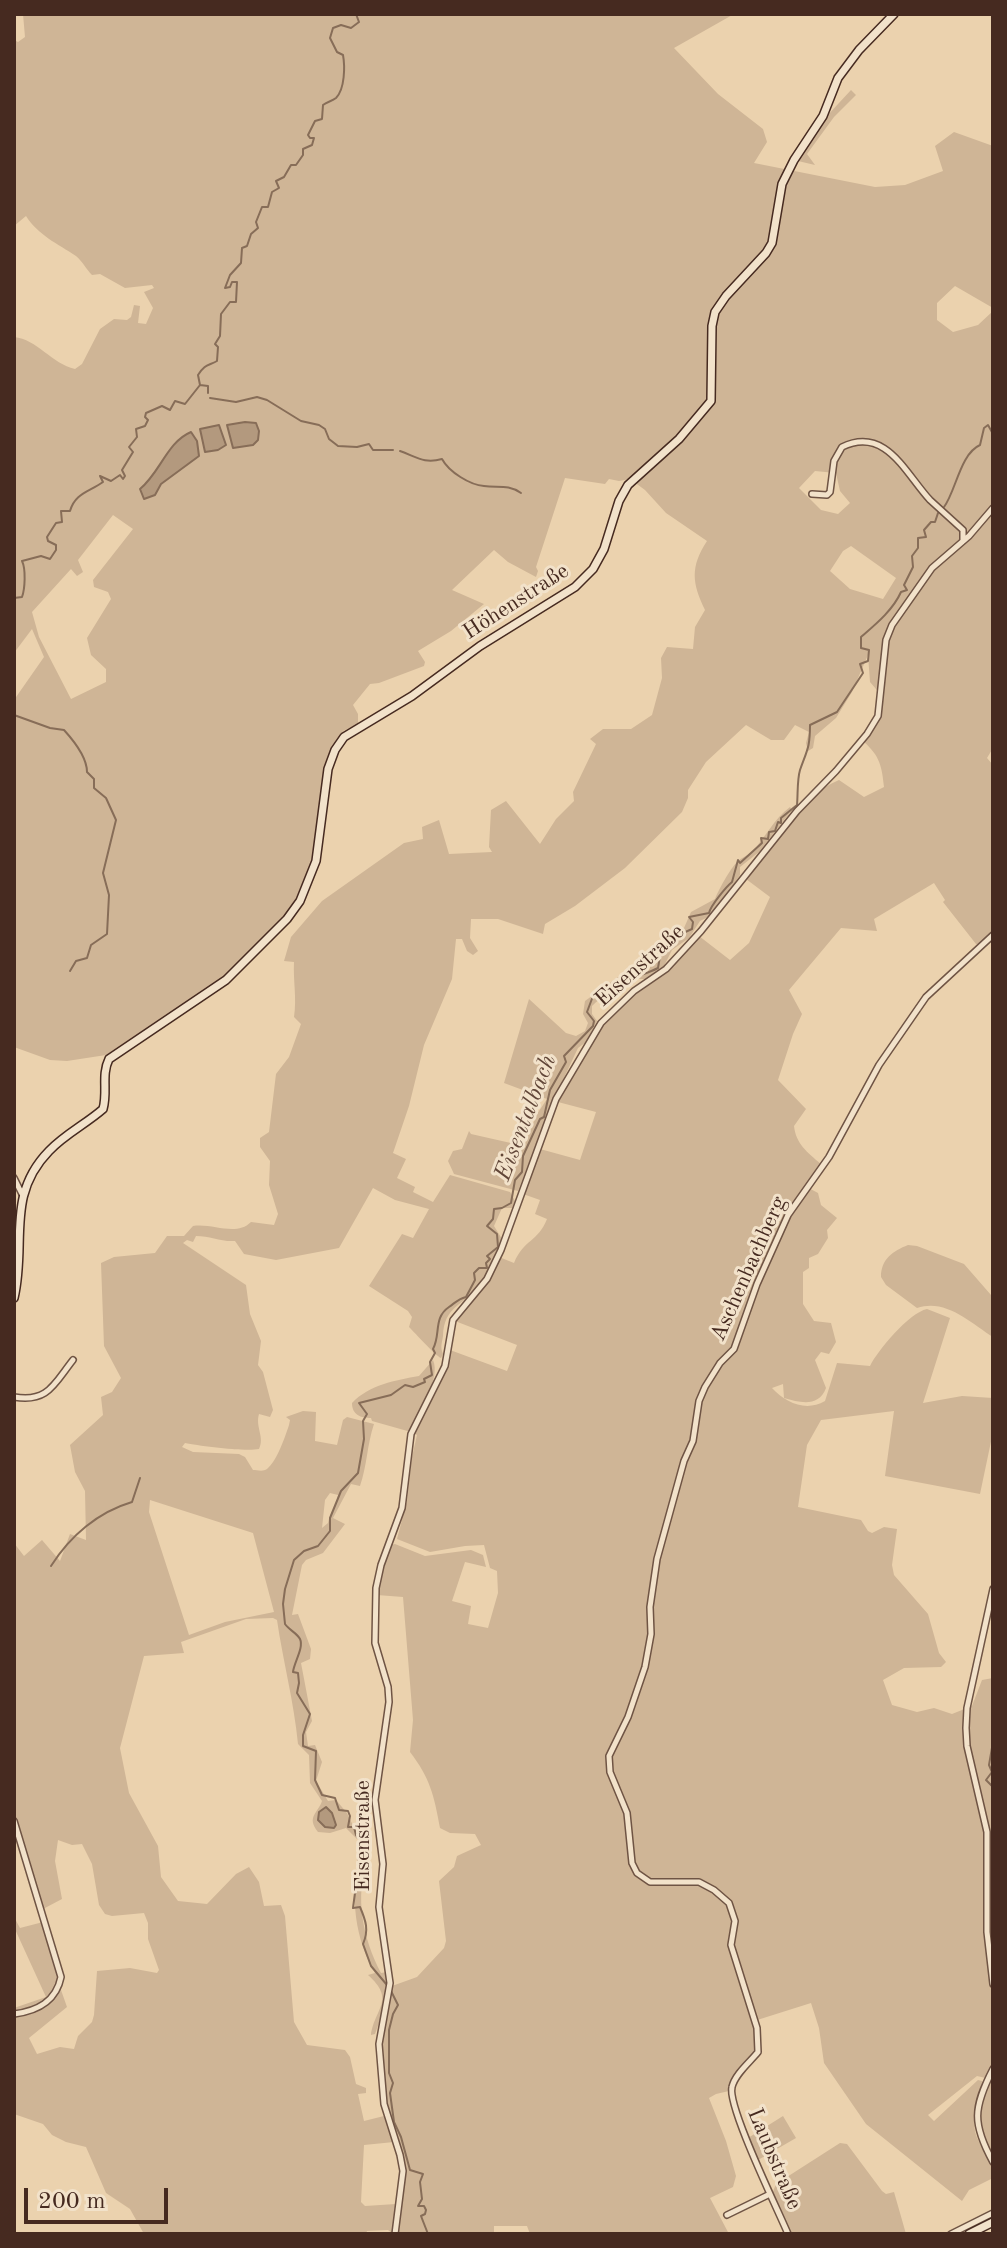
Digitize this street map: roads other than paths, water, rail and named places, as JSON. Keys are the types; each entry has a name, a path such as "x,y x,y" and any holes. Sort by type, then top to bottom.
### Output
{"street":[{"name":"Höhenstraße","path":"22,1194 36,1167 51,1148 103,1109 106,1101 104,1074 109,1059 226,980 287,919 300,901 319,847 328,769 344,737 407,699 480,646 575,587 593,569 604,549 619,501 628,485 679,439 711,401 715,312 772,243 782,184 823,116 838,78 859,50 894,14"},
{"path":"812,494 827,495 830,492 834,461 842,447 864,442 878,444 888,449 930,499 963,530 965,537 962,542"},
{"name":"Eisenstraße","path":"395,2234 402,2167 384,2104 378,2040 389,1990 379,1907 383,1864 375,1800 389,1702 388,1687 375,1643 375,1601 381,1565 402,1508 413,1430 445,1366 453,1320 487,1279 501,1250 542,1132 578,1059 616,1006 666,969 701,931 797,811 836,771 875,723 888,633 932,568 962,542 993,508"},
{"name":"Aschenbachberg","path":"645,1667 657,1559 684,1461 693,1441 699,1401 705,1387 720,1363 734,1349 757,1284 788,1215 834,1149 879,1065 926,997 993,935"},
{"path":"14,1178 22,1194 14,1298"},
{"path":"14,1397 33,1399 44,1396 73,1360"},
{"path":"993,1589 967,1708 966,1728 967,1746 987,1832 987,1932 993,1984"},
{"name":"Laubstraße","path":"645,1667 628,1717 609,1756 610,1772 627,1813 632,1863 637,1873 650,1882 699,1882 714,1890 731,1908 735,1921 732,1951 756,2024 759,2046 758,2052 734,2081 731,2094 788,2234"},
{"path":"14,1821 61,1977 57,1991 48,2002 14,2014"},
{"path":"993,2069 982,2094 977,2127 993,2162"},
{"path":"727,2215 770,2194"},
{"path":"951,2234 993,2213"},
{"path":"969,2234 993,2222"}],"waterway":[{"path":"14,598 22,597 23,593 25,574 22,561 41,556 50,559 56,550 56,545 47,537 56,523 62,522 61,511 70,511 79,497 103,482 100,476 111,481 120,475 123,479 122,470 133,452 129,447 137,437 136,429 145,426 148,420 146,413 162,406 170,410 175,401 185,404 200,385 200,371 217,361 218,347 215,344 220,336 221,314 230,302 236,302 237,282 225,288 230,275 241,263 242,248 247,246 251,234 258,228 256,222 262,207 268,207 272,192 279,188 276,181 284,177 291,165 296,165 303,155 303,149 312,145 314,138 308,135 315,121 322,119 323,105 339,94 344,77 343,55 337,52 330,38 333,28 341,25 351,28 359,22 356,14"},
{"path":"200,385 208,386 208,393"},
{"path":"210,398 236,402 257,397 301,421 319,425 338,446 369,444 373,450 393,450"},
{"name":"Eisentalbach","path":"944,507 963,464 980,445 984,428 988,425 993,434"},
{"path":"400,451 425,460 442,459 460,477 473,483 507,487 521,493"},
{"name":"Eisentalbach","path":"387,1985 371,1966 363,1944 366,1930 364,1917 360,1907 353,1908 355,1893 364,1883 358,1860 367,1848 356,1835 354,1827 348,1827 348,1811 339,1810 335,1798 322,1795 315,1780 316,1751 303,1746 310,1714 297,1693 298,1673 293,1672 301,1643 285,1624 283,1604 294,1560 304,1551 318,1546 330,1531 330,1518 341,1491 358,1473 364,1439 363,1421 367,1414 359,1403 391,1395 405,1385 413,1387 432,1375 430,1362 435,1353 433,1349 441,1316 455,1302 466,1297 475,1280 474,1273 479,1268 487,1268 486,1263 490,1259 487,1256 498,1247 497,1234 487,1226 493,1219 494,1209 511,1203 515,1180 522,1172 523,1156 540,1119 544,1117 550,1090 566,1062 564,1056 593,1026 594,1021 587,1012 593,996 597,998 619,980 622,983 658,968 661,950 672,937 682,938 683,933 692,929 693,922 689,917 709,913 732,882 738,860 740,863 762,843 761,838 768,839 769,832 775,831 781,818 797,805 799,774 809,744 810,725 837,712 863,673 860,664 868,661 869,650 861,648 861,637 889,611 901,592 907,590 904,585 913,567 912,556 918,548 918,538 926,537 924,530 935,522 938,513"},
{"path":"14,715 64,730 85,761 87,772 94,779 94,788 106,798 116,820 103,873 109,895 107,934 91,945 87,958 76,961 70,971"},
{"path":"51,1566 86,1526 132,1502 140,1478"},
{"path":"993,1742 989,1765 992,1772 986,1780 993,1787"},
{"path":"993,1837 993,1850"},
{"name":"Eisentalbach","path":"391,1991 398,2005 389,2030 389,2073 393,2083 390,2093 394,2122 410,2170 423,2174 420,2182 422,2199 418,2206 424,2206 426,2210 421,2216 428,2234"}]}
